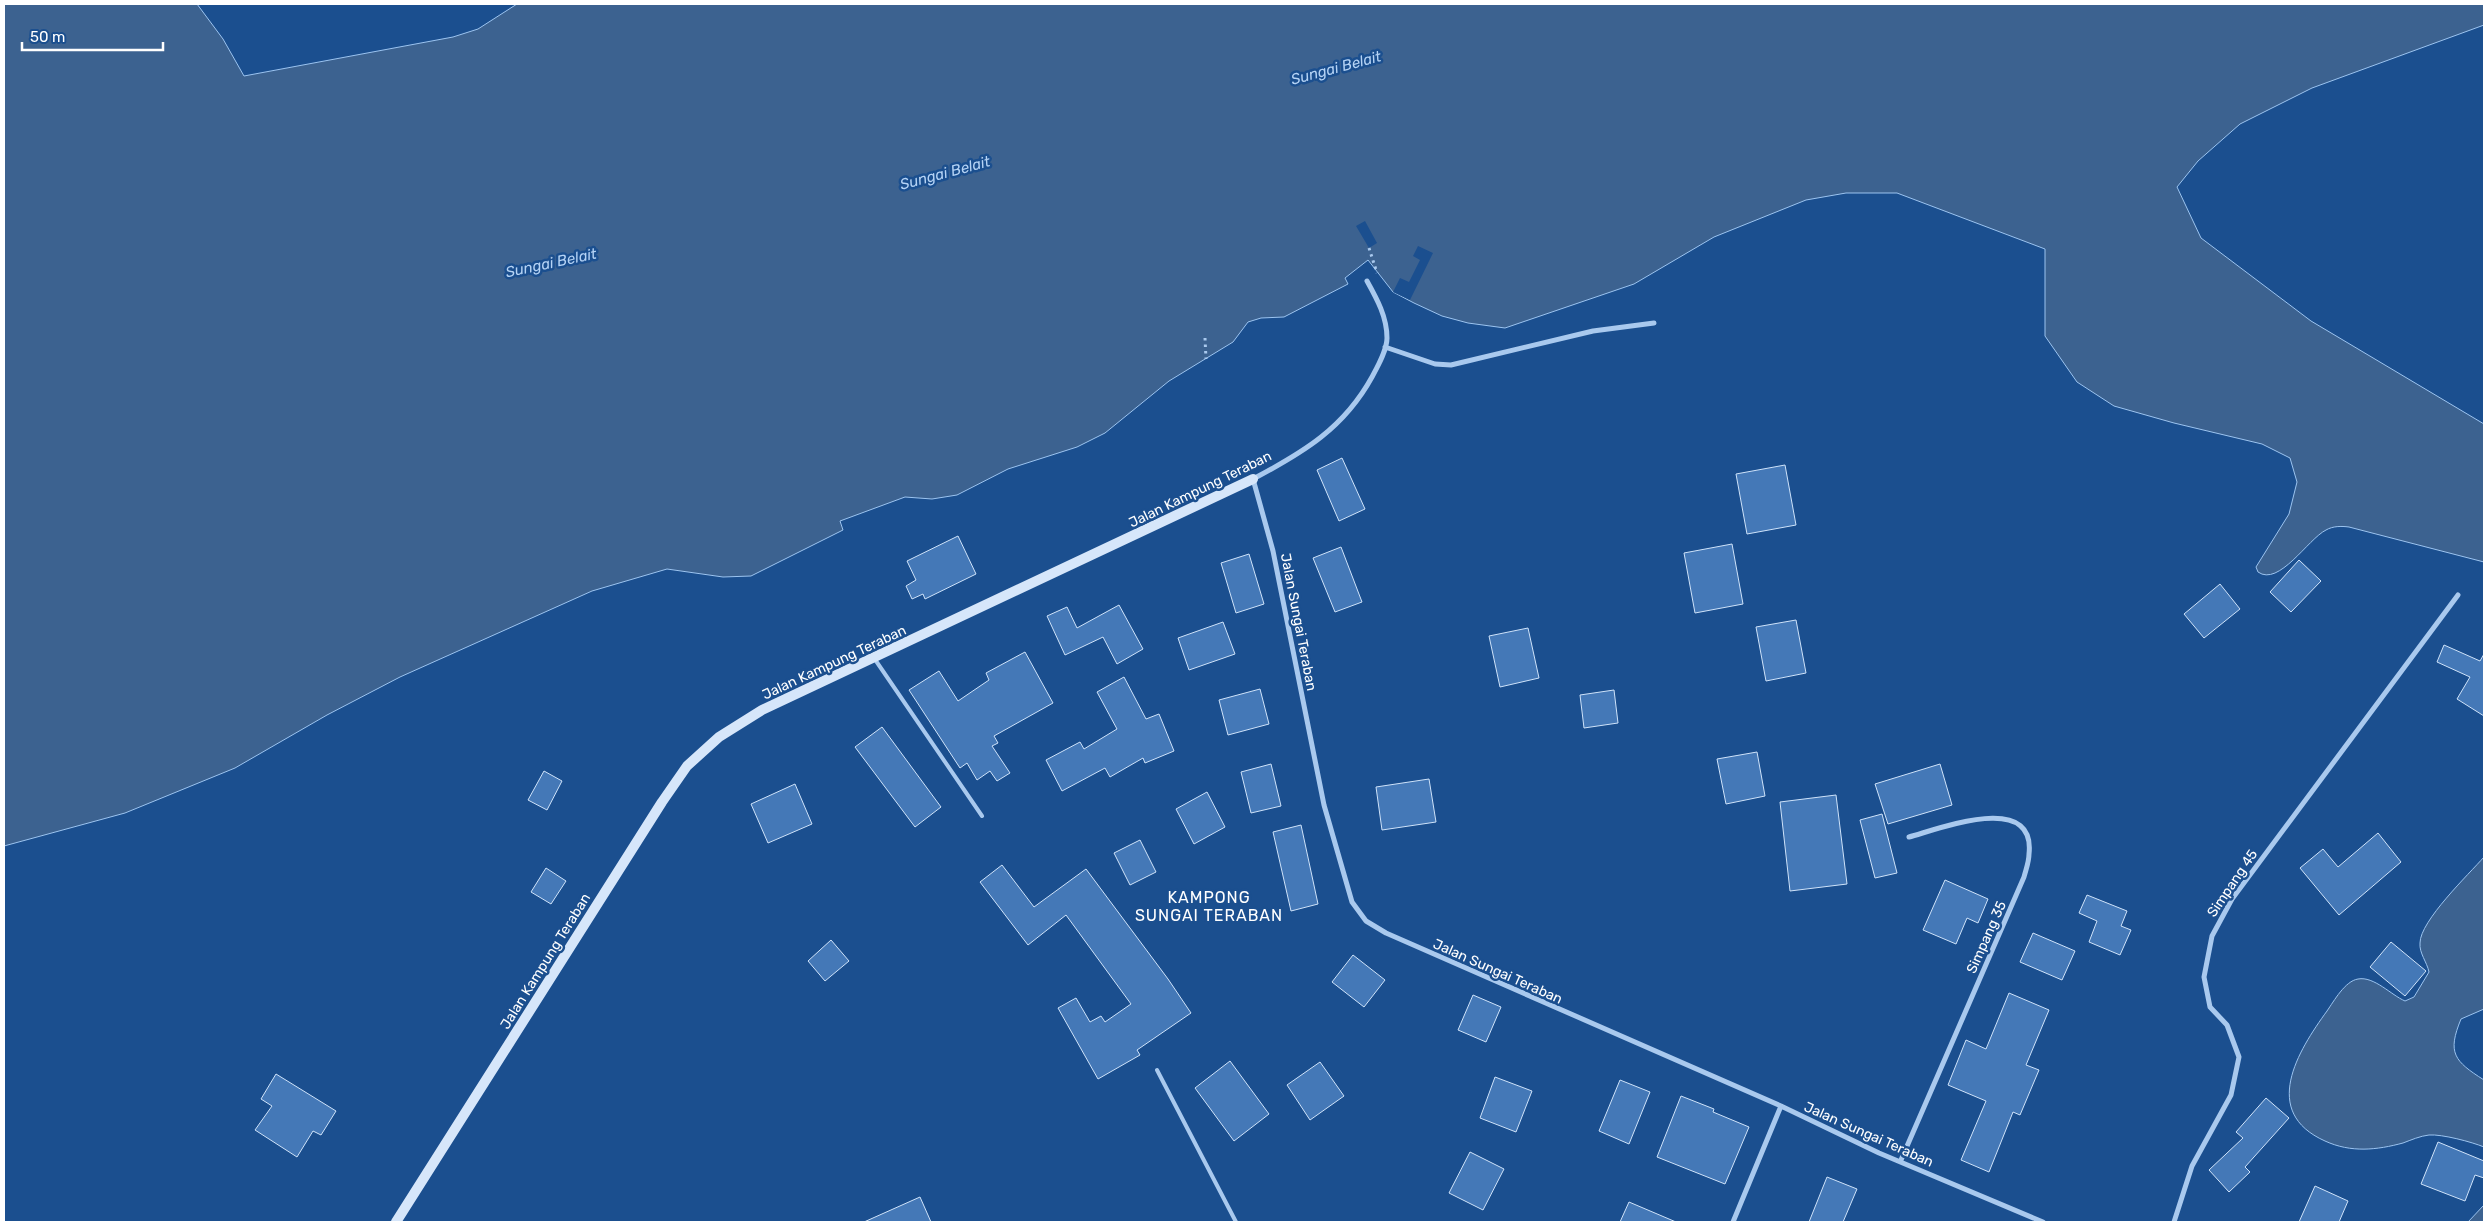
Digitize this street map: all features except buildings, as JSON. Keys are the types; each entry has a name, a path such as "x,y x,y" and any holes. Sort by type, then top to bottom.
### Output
{"street":[{"name":"Jalan Kampung Teraban","path":"396,1222 656,810 687,766 719,737 762,710 1294,458 1339,424 1361,396 1378,367 1387,340 1385,317 1367,282"},
{"path":"1385,347 1435,364 1451,365 1593,330 1654,323"},
{"name":"Jalan Sungai Teraban","path":"1253,479 1273,551 1324,805 1352,902 1366,921 1386,933 1444,960 1781,1106 1879,1153 1901,1160 2043,1222"},
{"name":"Simpang 45","path":"2174,1222 2192,1166 2232,1095 2239,1058 2227,1025 2210,1007 2204,977 2212,936 2232,899 2458,595"},
{"name":"Simpang 35","path":"1901,1160 2024,877 2030,853 2026,834 2017,823 2006,818 1980,819 1909,837"},
{"path":"1733,1222 1781,1106"}],"lane":[{"path":"874,658 982,816"},
{"path":"1157,1070 1236,1222"}],"path":[{"path":"1369,248 1377,273"},
{"path":"1205,338 1206,360"}],"water":[{"name":"Sungai Belait","path":"4,4 197,4 223,39 244,76 453,37 478,29 517,4 2484,4 2484,25 2312,88 2240,124 2198,161 2177,187 2201,238 2311,321 2484,424 2484,562 2340,526 2329,529 2319,535 2284,568 2266,575 2258,572 2256,567 2289,514 2297,482 2290,458 2262,444 2174,423 2114,406 2077,382 2045,336 2045,249 1897,193 1846,193 1806,200 1714,237 1634,284 1505,328 1468,323 1442,316 1414,303 1393,292 1368,260 1345,278 1348,284 1284,317 1261,318 1248,322 1233,342 1169,381 1105,433 1077,447 1008,469 957,495 932,499 905,497 840,521 843,530 751,576 723,577 667,569 592,591 400,677 327,715 235,768 125,813 4,846"},
{"path":"2484,857 2484,1009 2461,1019 2454,1040 2454,1048 2460,1061 2484,1080 2484,1147 2457,1139 2429,1135 2374,1149 2354,1149 2325,1141 2305,1129 2294,1114 2289,1098 2296,1062 2316,1027 2344,987 2358,979 2370,980 2405,1001 2414,997 2429,972 2420,947 2422,934 2436,911"},
{"path":"2484,1205 2484,1222 2468,1222"}],"pier":[{"path":"1365,221 1377,243 1369,248 1356,226"},
{"path":"1418,246 1433,253 1410,300 1393,292 1400,278 1409,282 1420,260 1413,256"}],"district":[{"name":"KAMPONG SUNGAI TERABAN","path":"1209,906"}]}
